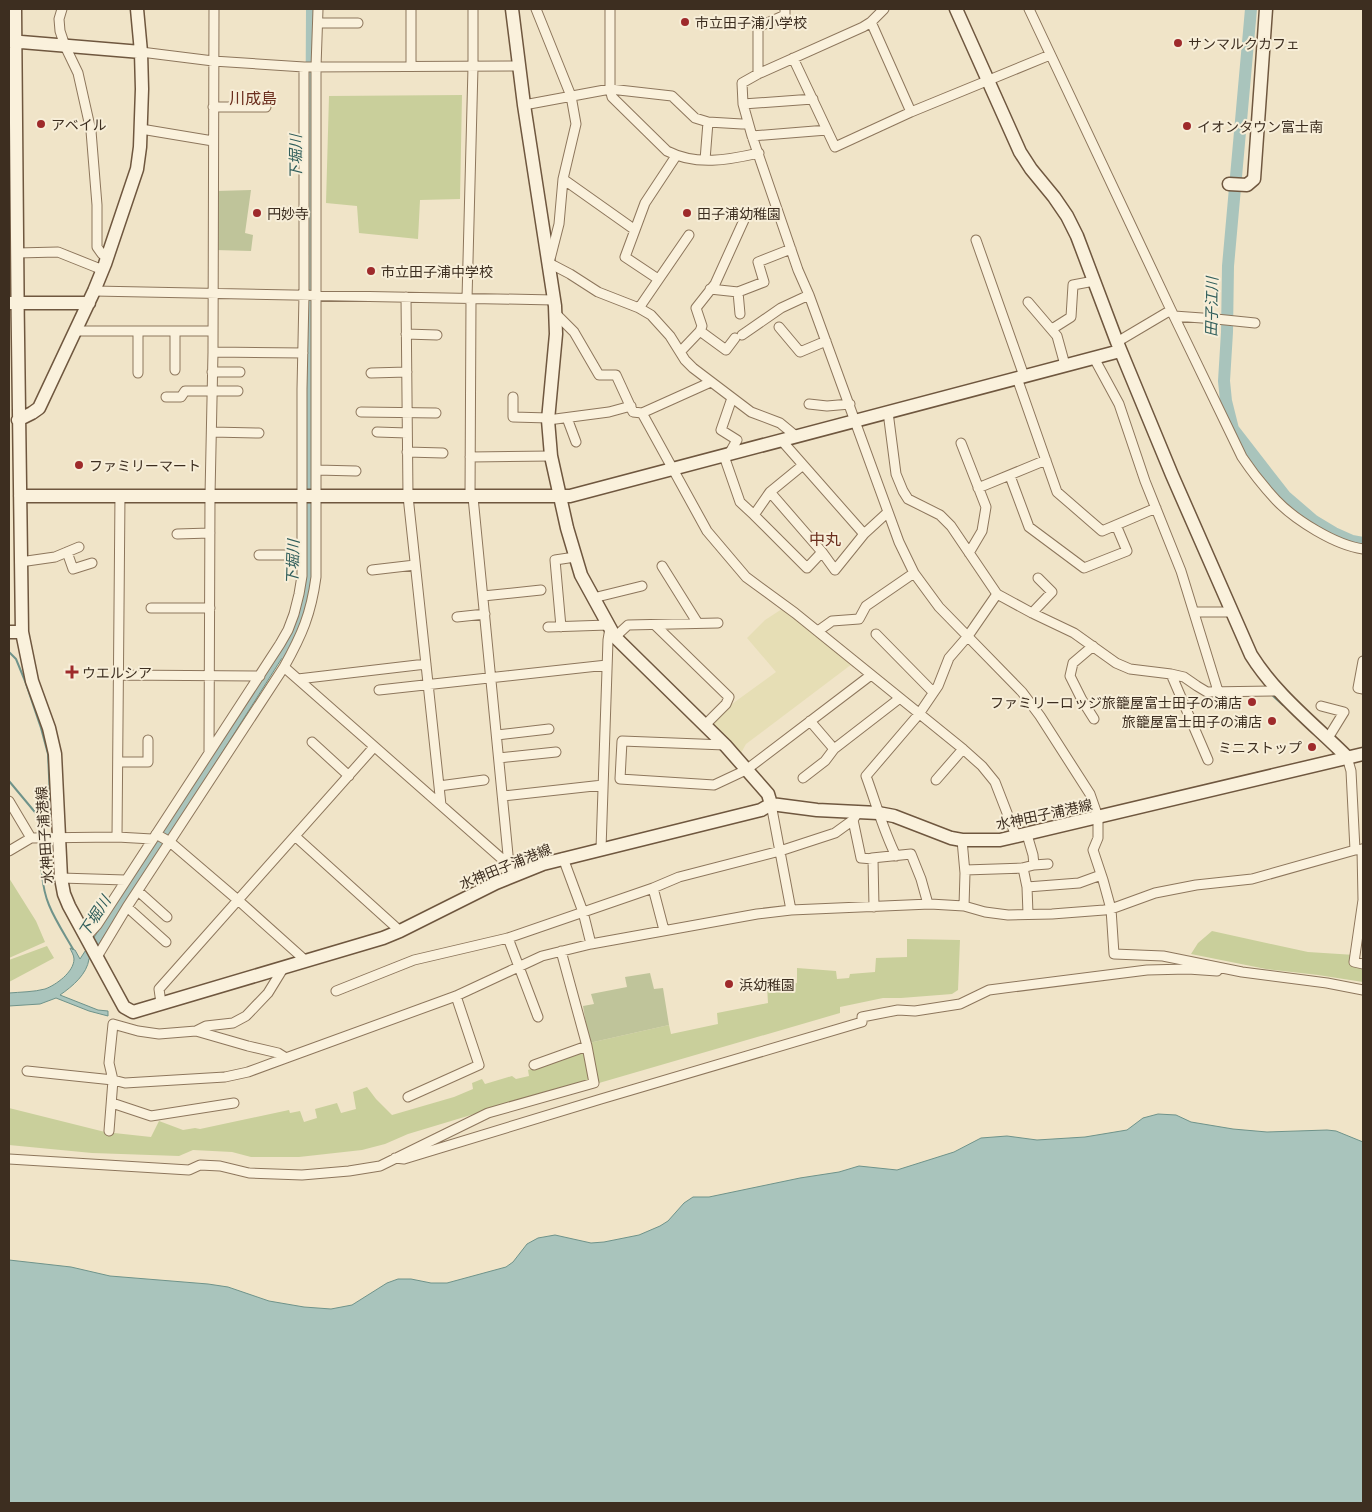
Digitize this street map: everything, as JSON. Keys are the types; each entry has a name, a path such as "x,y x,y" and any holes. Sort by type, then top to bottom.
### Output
{"street":[{"name":"水神田子浦港線","path":"14,9 12,41 12,200 17,253 13,303 13,355 18,420 20,496 15,510 20,562 15,632 55,754 58,837 64,894 124,1007 133,1012 383,938 446,907 511,870 543,864 761,810 772,804 855,816 880,813 894,816 951,838 962,840 1000,840 1022,837 1363,754"},
{"path":"62,9 59,19 60,31 64,46 78,73 92,131 102,253"},
{"path":"18,420 39,408 76,331 92,297 102,253 137,169 140,147 142,89 137,9"},
{"path":"209,753 214,9"},
{"path":"96,955 298,644 314,595 317,496 316,67 318,9"},
{"path":"411,9 411,66"},
{"path":"473,9 469,299 471,497 511,870"},
{"path":"512,9 524,105 556,313 556,334 548,419 551,456 566,528 581,575 611,630 725,745 768,794 772,804 791,910"},
{"path":"536,9 571,96 576,124 563,179 559,224 549,263"},
{"path":"610,9 610,89 612,97 667,151 676,156 693,160 730,160 759,153"},
{"path":"758,74 758,27 785,15 785,9"},
{"path":"884,9 863,27 742,83 743,104 752,136 792,250 899,542 914,573 940,607 1022,692 1040,716 1090,794 1098,817 1098,838 1093,850 1111,908 1114,954 1163,956 1242,972 1327,983 1363,990"},
{"path":"956,9 1020,152 1067,216 1077,236 1119,346 1172,475 1251,655 1278,691 1348,757 1360,850 1363,900 1354,962 1363,964"},
{"path":"1029,9 1242,457 1277,501 1300,519 1325,535 1352,547 1363,549"},
{"path":"1229,184 1248,186 1254,179 1266,9"},
{"path":"318,22 358,23"},
{"path":"871,22 911,112"},
{"path":"12,41 141,52 213,61 305,67 520,66"},
{"path":"793,58 835,147 911,112 1050,55"},
{"path":"87,939 260,676 288,630 294,614 302,576 305,67"},
{"path":"524,105 610,89 672,96 695,118 708,122 748,123"},
{"path":"743,104 813,99"},
{"path":"213,107 266,107"},
{"path":"705,160 708,122"},
{"path":"141,129 213,141"},
{"path":"752,136 827,130"},
{"path":"658,280 625,257 645,202 676,156"},
{"path":"563,179 635,230"},
{"path":"680,352 700,331 702,326 696,308 714,284 744,220"},
{"path":"639,308 689,235"},
{"path":"976,240 1057,492 1102,531 1156,508"},
{"path":"710,289 738,292 764,282 758,262 792,250"},
{"path":"17,253 58,252 99,269"},
{"path":"549,263 598,292 639,308 651,315 670,336 685,360 693,368 751,412 780,423 797,437"},
{"path":"1052,329 1072,317 1073,285 1094,281"},
{"path":"738,292 740,314"},
{"path":"13,303 92,297 213,294 316,294 554,300"},
{"path":"700,331 726,350 738,337 781,308 809,295"},
{"path":"406,297 408,496 441,805"},
{"path":"1028,302 1057,336 1065,365"},
{"path":"556,313 574,332 599,375 616,375 633,412 642,413 711,382"},
{"path":"20,496 570,496 1094,358 1119,346 1172,313 1254,323"},
{"path":"779,327 800,352 826,341"},
{"path":"76,331 212,331"},
{"path":"138,331 138,373"},
{"path":"175,331 175,370"},
{"path":"406,334 437,335"},
{"path":"213,352 304,353"},
{"path":"1094,358 1119,404 1145,481 1181,571 1218,691"},
{"path":"212,372 240,372"},
{"path":"372,373 407,372"},
{"path":"166,397 181,397 185,391 238,391"},
{"path":"513,397 513,417 568,418 609,412 631,406"},
{"path":"726,455 737,440 720,430 732,398"},
{"path":"809,404 827,406 850,404"},
{"path":"361,412 436,413"},
{"path":"888,412 896,474 903,491 908,499 940,515 950,526 997,594 1074,633 1116,663 1130,669 1184,677 1207,692 1278,691"},
{"path":"642,413 707,532 746,577 795,612 982,766 995,782 1033,855 1034,865"},
{"path":"568,418 576,442"},
{"path":"212,432 259,432"},
{"path":"377,432 407,433"},
{"path":"782,441 864,534"},
{"path":"961,443 986,507 982,531 969,554"},
{"path":"407,452 443,453"},
{"path":"726,455 740,502 806,568 822,552"},
{"path":"470,457 551,456"},
{"path":"978,488 1046,460"},
{"path":"754,515 770,492 803,465"},
{"path":"317,470 356,471"},
{"path":"1010,476 1029,527 1084,568 1127,551 1116,525"},
{"path":"770,492 822,552 835,570 864,534 888,512"},
{"path":"117,838 120,495"},
{"path":"177,534 210,533"},
{"path":"20,562 54,557 79,547"},
{"path":"67,552 72,569 92,563"},
{"path":"259,555 302,555"},
{"path":"561,627 555,560 575,557"},
{"path":"372,570 415,565"},
{"path":"662,566 697,622"},
{"path":"818,631 832,621 859,619 866,606 914,573"},
{"path":"1032,613 1052,592 1038,578"},
{"path":"593,598 642,586"},
{"path":"483,596 541,590"},
{"path":"896,856 883,827 880,813 866,776 919,714 938,686 949,658 968,636 997,594"},
{"path":"151,608 210,608"},
{"path":"1194,612 1232,612"},
{"path":"457,617 485,614"},
{"path":"548,627 611,630 628,625 718,623"},
{"path":"655,625 729,697 726,704 705,725"},
{"path":"601,849 607,665 611,630"},
{"path":"876,634 933,692"},
{"path":"1093,646 1073,663 1070,676 1094,719"},
{"path":"1363,661 1358,688 1363,689"},
{"path":"298,679 426,664"},
{"path":"379,690 607,665"},
{"path":"284,667 441,805 511,870"},
{"path":"1171,674 1208,760"},
{"path":"725,745 622,741 620,779 714,785 746,770 871,675"},
{"path":"118,676 260,676"},
{"path":"802,778 825,761 834,749 900,698"},
{"path":"1321,706 1344,712 1328,738"},
{"path":"810,721 834,749"},
{"path":"497,734 549,730"},
{"path":"118,762 148,762 148,740"},
{"path":"312,742 348,776"},
{"path":"161,1003 159,989 374,747"},
{"path":"936,780 963,749"},
{"path":"499,758 556,752"},
{"path":"439,786 484,780"},
{"path":"503,796 603,785"},
{"path":"9,800 31,838"},
{"path":"336,991 414,960 508,938 653,888 679,877 780,851 835,832 855,816"},
{"path":"855,816 861,858 911,854 928,904"},
{"path":"9,851 31,838 154,836 170,842 306,961"},
{"path":"296,837 400,931"},
{"path":"962,840 966,901 964,906"},
{"path":"27,1071 114,1080 125,1083 225,1078 248,1072 456,996 542,956 591,944 757,914 791,910 928,904 964,906 1008,915 1052,914 1111,908 1155,893 1252,878 1360,850"},
{"path":"563,858 583,912 591,944"},
{"path":"872,858 874,907"},
{"path":"965,870 1024,868 1048,864"},
{"path":"1024,868 1028,914"},
{"path":"1027,887 1079,883 1102,875"},
{"path":"61,878 125,880"},
{"path":"653,888 664,930"},
{"path":"138,891 167,917"},
{"path":"127,906 166,942"},
{"path":"508,938 538,1017"},
{"path":"9,1159 189,1170 200,1165 220,1166 248,1174 302,1175 380,1166 488,1113 594,1083 587,1046 561,951"},
{"path":"196,1031 206,1026 233,1023 246,1016 268,993 284,968"},
{"path":"395,1158 404,1159 853,1025 862,1022 862,1017 874,1014 898,1010 916,1011 960,1004 989,990 1147,970 1188,969 1242,972"},
{"path":"408,1097 479,1065 456,996"},
{"path":"109,1130 114,1080 109,1063 113,1024 138,1032 158,1034 196,1031 278,1053 286,1058"},
{"path":"534,1065 587,1046"},
{"path":"112,1103 151,1116 234,1103"}],"shaded area":[{"path":"782,609 852,664 746,744 741,753 712,724 721,712 776,672 747,638 765,620"}],"green space":[{"path":"462,95 460,199 420,200 418,239 359,233 357,206 326,203 329,96"},
{"path":"251,190 245,233 253,235 251,251 215,250 216,191"},
{"path":"9,878 36,921 45,942 9,958"},
{"path":"1212,931 1308,952 1355,955 1363,961 1363,982 1266,969 1191,954 1198,943"},
{"path":"907,939 960,940 958,990 952,994 883,998 840,1007 840,1013 599,1083 597,1077 408,1134 385,1144 362,1150 299,1157 251,1157 232,1152 193,1150 179,1156 92,1153 9,1145 9,1108 105,1132 151,1137 159,1121 183,1130 200,1129 289,1110 290,1113 300,1111 304,1122 317,1118 315,1109 337,1103 341,1113 356,1109 353,1092 367,1087 392,1115 454,1097 473,1089 472,1083 482,1079 485,1084 512,1076 516,1079 529,1076 528,1070 590,1048 589,1043 669,1025 671,1034 718,1024 717,1013 768,1003 767,986 797,983 797,968 836,971 837,979 849,978 850,974 875,972 876,958 907,957"},
{"path":"47,946 54,958 9,982 9,960"},
{"path":"650,973 654,989 663,988 669,1025 589,1043 583,1006 594,1004 591,994 627,987 625,977"}],"water":[{"path":"289,637 294,639 89,959 82,975 60,995 98,1010 108,1011 108,1016 56,998 40,1004 9,1006 9,993 45,989 64,977 73,964 74,958 70,948 75,950 80,959"},
{"path":"1158,1114 1176,1115 1191,1122 1233,1129 1267,1132 1336,1131 1363,1142 1363,1503 9,1503 9,1260 71,1267 110,1276 228,1287 269,1301 331,1309 352,1305 387,1283 398,1279 447,1283 506,1267 513,1262 527,1244 538,1238 555,1235 591,1243 639,1235 668,1221 684,1203 693,1197 709,1197 839,1172 859,1166 897,1170 954,1152 981,1138 1007,1136 1037,1140 1085,1137 1127,1130 1143,1118"}],"waterway":[{"name":"下堀川","path":"284,653 300,624 309,582 312,9"},
{"name":"田子江川","path":"1251,9 1228,266 1224,381 1226,401 1233,429 1285,496 1314,521 1334,533 1352,541 1363,543"},
{"path":"9,652 16,659 25,681 48,754 51,819 41,829"},
{"path":"1272,695 1283,705"},
{"path":"9,781 39,817 41,822 40,832"},
{"path":"41,844 42,874 46,898 73,949"}],"place":[{"name":"市立田子浦小学校","path":"685,22"},
{"name":"サンマルクカフェ","path":"1178,43"},
{"name":"アベイル","path":"41,124"},
{"name":"イオンタウン富士南","path":"1187,126"},
{"name":"円妙寺","path":"257,213"},
{"name":"田子浦幼稚園","path":"687,213"},
{"name":"市立田子浦中学校","path":"371,271"},
{"name":"ファミリーマート","path":"79,465"},
{"name":"ウエルシア","path":"72,672"},
{"name":"ファミリーロッジ旅籠屋富士田子の浦店","path":"1252,702"},
{"name":"旅籠屋富士田子の浦店","path":"1272,721"},
{"name":"ミニストップ","path":"1312,747"},
{"name":"浜幼稚園","path":"729,984"}],"district":[{"name":"川成島","path":"253,98"},
{"name":"中丸","path":"825,539"}]}
